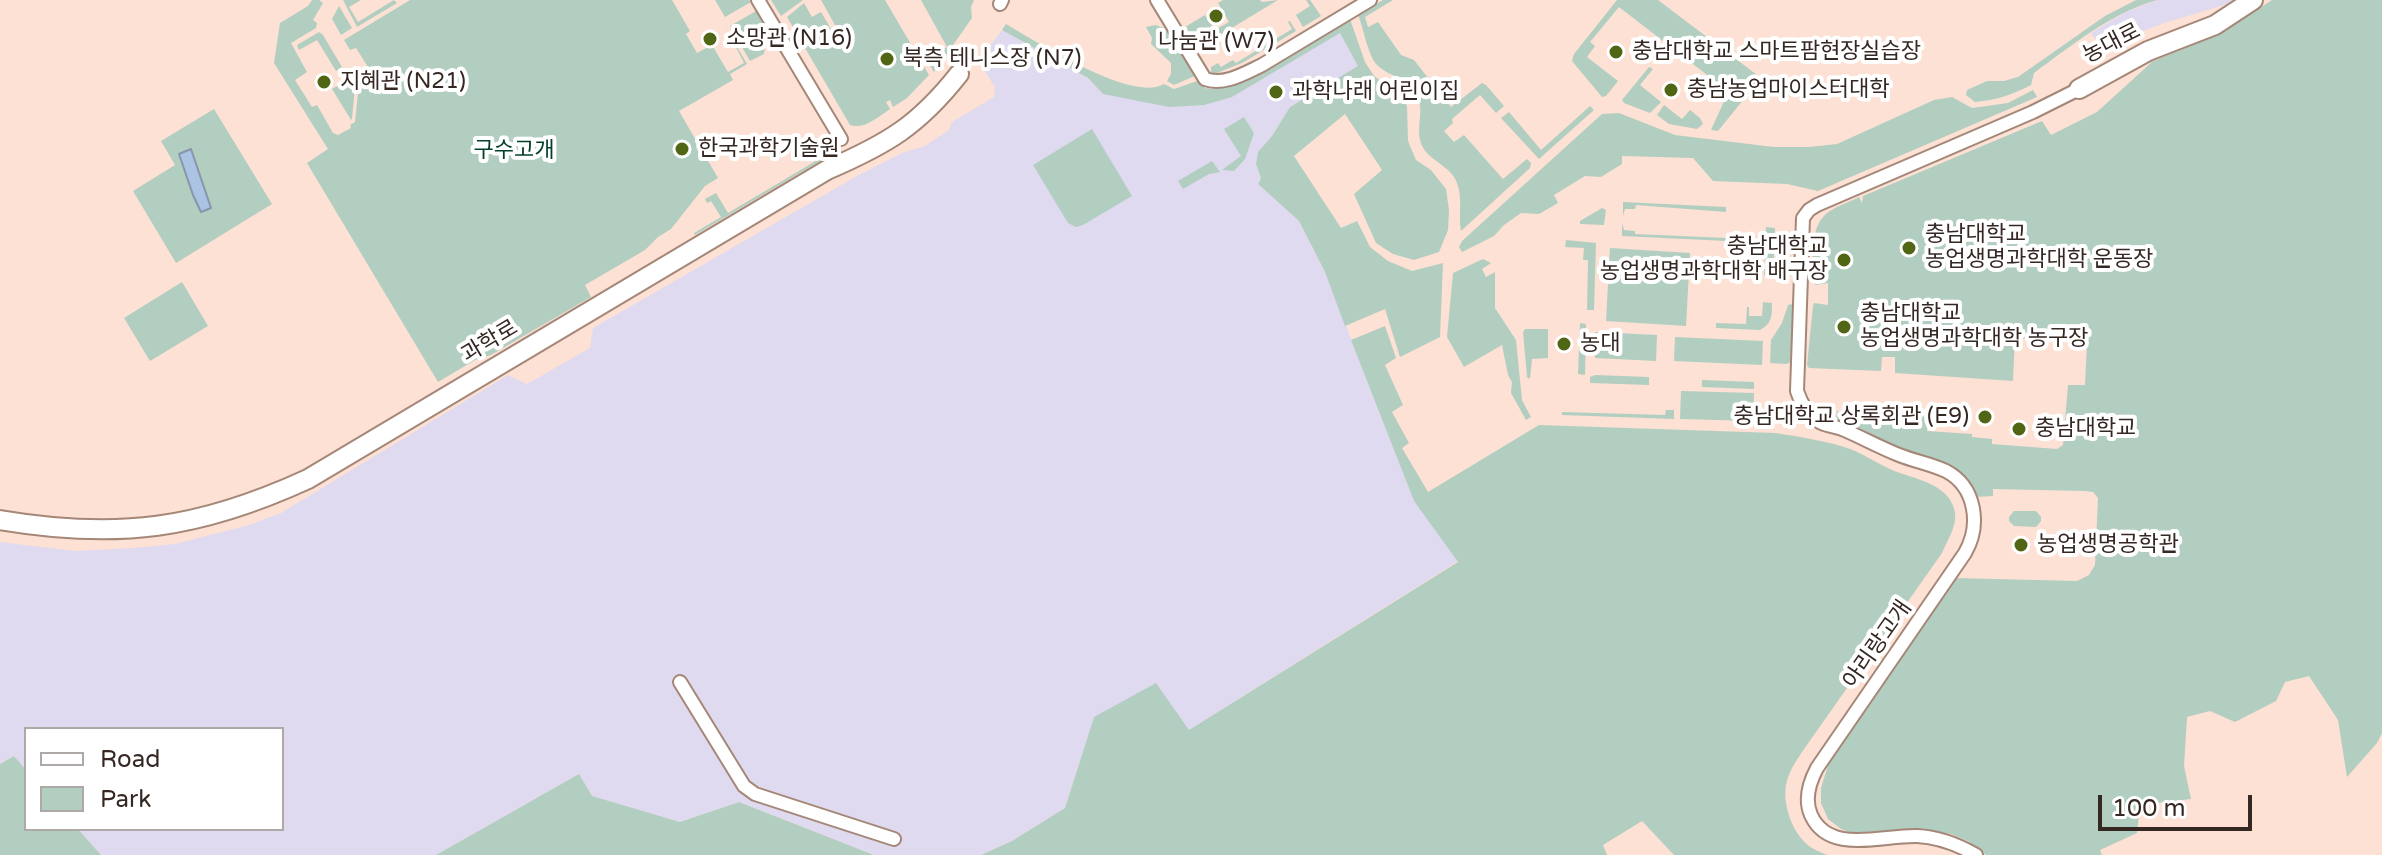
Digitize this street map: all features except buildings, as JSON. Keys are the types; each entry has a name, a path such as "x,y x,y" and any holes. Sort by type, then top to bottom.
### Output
{"street":[{"path":"758,0 841,139"},
{"path":"1157,0 1205,79 1214,82 1254,69 1370,0"},
{"name":"농대로","path":"2079,89 2148,51 2215,25 2253,0"},
{"name":"과학로","path":"0,520 44,528 99,531 142,529 178,524 259,501 308,479 827,170 867,153 908,128 938,100 959,74"},
{"name":"아리랑고개","path":"1976,855 1947,842 1920,837 1838,841 1822,832 1809,811 1808,789 1817,768 1965,553 1975,517 1966,490 1948,472 1821,423 1802,404 1797,391 1802,223 1805,214 1817,205 2033,112 2079,89"},
{"path":"680,682 744,786 755,794 894,839"}],"shaded area":[{"path":"2157,0 2238,1 2138,33 2105,53 2091,33 2126,12"},
{"path":"1002,30 1088,78 1103,94 1232,97 1340,32 1359,66 1290,107 1258,152 1256,164 1261,178 1258,184 1299,221 1325,272 1414,501 1458,561 1189,730 1094,717 1065,808 1012,841 981,855 874,855 739,802 680,822 591,796 579,774 436,855 101,855 80,831 284,831 284,727 24,727 24,768 14,756 0,764 0,542 75,551 175,544 249,525 281,513 508,375 527,384 590,348 593,328 857,176 902,153 925,146 949,130 952,122 994,97 995,87 981,66 986,51"}],"green space":[{"name":"구수고개","path":"312,0 323,3 313,20 317,23 316,28 291,43 307,72 295,80 312,107 317,105 333,133 338,135 355,122 360,73 368,67 356,48 350,50 344,40 410,0 672,0 690,31 686,34 697,53 712,45 728,72 744,63 726,28 747,64 730,74 733,80 679,111 718,178 705,186 671,229 645,250 585,285 591,297 438,382 307,163 328,149 274,63 280,23 308,6"},
{"path":"343,0 361,0 349,7 358,22 394,0 397,3 357,27"},
{"path":"715,0 749,0 751,2 725,17"},
{"path":"771,0 803,0 781,16"},
{"path":"821,0 885,0 929,75 907,98 893,107 890,100 886,102 890,109 866,124 850,125 787,17 804,3 812,17 821,12 841,46 845,43"},
{"path":"921,0 974,0 972,18 934,72 929,64 943,56 941,51 947,47"},
{"path":"1223,0 1278,0 1197,49 1185,27 1205,15 1215,30 1229,22 1218,3"},
{"path":"1306,0 1310,0 1321,16 1303,27 1296,15 1310,6"},
{"path":"1383,0 1393,0 1365,17 1368,27 1378,22 1401,55 1414,60 1451,107 1482,83 1504,106 1496,113 1480,95 1452,119 1453,123 1444,131 1454,142 1464,135 1503,179 1527,159 1531,163 1530,168 1461,231 1457,183 1421,143 1418,96 1406,82 1378,66 1369,50 1358,15"},
{"path":"1617,0 1658,0 1761,78 1718,131 1711,130 1726,97 1720,94 1724,88 1619,7 1590,42 1595,46 1587,57 1618,81 1606,96 1602,97 1572,61 1574,54"},
{"path":"2136,0 2157,0 2124,13 2092,31 2034,73 2031,85 1983,101 1975,102 1966,95 1967,90 1987,81 2018,77 2105,16"},
{"path":"2272,0 2382,0 2382,733 2377,743 2347,777 2338,720 2309,676 2285,682 2276,701 2235,722 2210,711 2187,717 2184,766 2191,799 2140,805 2137,833 2100,850 2102,855 1986,855 1968,841 1951,834 1898,830 1857,835 1841,829 1828,819 1821,803 1821,788 1829,762 1954,578 2077,581 2089,575 2095,565 2098,498 2093,492 2085,491 1993,489 1993,496 1975,497 1968,484 1836,420 1837,411 1927,416 1927,431 1972,434 1972,437 1992,439 1992,444 2057,449 2063,445 2068,385 2085,385 2087,342 2015,338 2013,381 1895,373 1895,357 1882,357 1881,371 1809,368 1813,306 1814,303 1828,305 1828,283 1813,283 1813,244 1818,225 1823,217 1841,205 1859,197 1862,203 1863,196 2042,121 2051,135 2097,112 2153,61 2220,34"},
{"path":"339,6 352,28 341,35 332,19"},
{"path":"756,11 767,31 764,54 750,61 730,26"},
{"path":"1350,19 1365,62 1374,76 1401,95 1407,106 1408,141 1416,160 1431,170 1446,189 1448,230 1439,252 1414,260 1393,254 1376,243 1354,194 1382,170 1345,114 1294,156 1341,228 1357,221 1370,247 1388,261 1412,271 1443,263 1440,337 1400,357 1385,309 1345,326 1325,272 1299,221 1258,184 1261,178 1256,164 1258,152 1290,107 1358,66 1340,33 1232,97 1204,105 1169,107 1103,94 1088,78 1002,30 1006,24 1085,68 1130,85 1149,88 1164,84 1174,89 1200,80 1205,88 1220,88 1238,83 1279,63"},
{"path":"1290,21 1296,31 1242,63 1214,74 1211,72 1211,67 1218,63 1221,67 1233,60 1236,63 1292,29"},
{"path":"1155,25 1169,29 1197,75 1174,85 1167,81 1171,63 1151,44 1152,38 1146,27"},
{"path":"319,32 342,67 336,71 317,40 299,50 297,45"},
{"path":"1649,67 1653,69 1640,85 1661,102 1650,113 1622,100"},
{"path":"356,75 352,119 351,120 332,89"},
{"path":"2033,90 2037,97 1818,191 1787,184 1713,181 1693,158 1622,156 1622,164 1601,177 1585,176 1554,195 1558,203 1539,214 1521,213 1494,236 1462,252 1459,247 1602,114 1619,113 1675,135 1774,147 1809,147 1837,144 1934,100 1952,97 1972,108 2008,103"},
{"path":"1664,105 1682,119 1690,110 1703,124 1697,129 1669,124 1657,115"},
{"path":"1590,106 1594,110 1539,159 1501,118 1509,112 1541,150"},
{"path":"214,109 272,204 176,263 133,191 175,165 161,141"},
{"path":"1244,117 1254,133 1245,159 1234,171 1222,170 1241,156 1224,129"},
{"path":"1092,129 1132,196 1076,227 1068,223 1033,165"},
{"path":"836,149 695,235 721,217 711,201 707,203 705,199 716,193 728,213"},
{"path":"1212,161 1220,172 1209,174 1183,189 1178,181"},
{"path":"1623,202 1726,207 1726,212 1636,205 1635,209 1625,209 1623,216"},
{"path":"1602,208 1606,210 1604,225 1580,224 1580,221"},
{"path":"1622,223 1624,230 1635,231 1635,234 1727,238 1727,241 1622,236"},
{"path":"1766,227 1775,228 1773,275 1764,275"},
{"path":"1566,240 1596,243 1594,310 1587,310 1588,260 1583,260 1584,248 1565,247"},
{"path":"1610,248 1690,253 1686,326 1606,321"},
{"path":"1483,259 1491,263 1482,269 1486,277 1495,272 1495,308 1516,340 1522,400 1531,417 1526,420 1511,393 1512,382 1502,345 1464,367 1447,337 1453,273"},
{"path":"182,282 208,326 150,361 124,318"},
{"path":"1763,302 1772,303 1769,322 1764,328 1716,328 1716,323 1746,324 1747,307 1749,316 1762,316"},
{"path":"1792,304 1790,362 1770,363 1771,340 1782,323 1788,305"},
{"path":"1580,323 1586,324 1585,375 1578,374"},
{"path":"1385,326 1396,358 1385,365 1403,405 1392,412 1409,443 1402,448 1428,492 1539,425 1775,433 1805,438 1853,450 1892,470 1930,484 1947,495 1955,518 1942,553 1802,752 1788,777 1786,798 1793,825 1809,846 1827,855 1674,855 1642,821 1603,845 1607,855 981,855 1012,841 1065,808 1094,717 1156,683 1189,730 1458,562 1414,501 1351,340"},
{"path":"1525,329 1548,329 1548,358 1532,359 1530,379 1527,377"},
{"path":"1595,332 1657,335 1656,361 1595,358"},
{"path":"1675,337 1763,341 1762,365 1674,361"},
{"path":"1590,377 1649,377 1649,385 1590,383"},
{"path":"1702,380 1754,382 1754,389 1702,387"},
{"path":"1681,391 1754,393 1753,421 1680,419"},
{"path":"1666,410 1674,410 1674,419 1562,415 1562,412 1665,415"},
{"path":"2014,511 2036,511 2041,521 2036,527 2014,526 2009,517"},
{"path":"14,756 24,768 24,831 80,831 101,855 0,855 0,764"},
{"path":"579,774 592,796 680,822 739,802 874,855 436,855"}],"water":[{"path":"191,149 211,208 201,212 179,154"}],"place":[{"name":"나눔관 (W7)","path":"1216,16"},
{"name":"소망관 (N16)","path":"710,39"},
{"name":"충남대학교 스마트팜현장실습장","path":"1616,52"},
{"name":"북측 테니스장 (N7)","path":"887,59"},
{"name":"지혜관 (N21)","path":"324,82"},
{"name":"충남농업마이스터대학","path":"1671,90"},
{"name":"과학나래 어린이집","path":"1276,92"},
{"name":"한국과학기술원","path":"682,149"},
{"name":"충남대학교 농업생명과학대학 운동장","path":"1909,248"},
{"name":"충남대학교 농업생명과학대학 배구장","path":"1844,260"},
{"name":"충남대학교 농업생명과학대학 농구장","path":"1844,327"},
{"name":"농대","path":"1564,344"},
{"name":"충남대학교 상록회관 (E9)","path":"1985,417"},
{"name":"충남대학교","path":"2019,429"},
{"name":"농업생명공학관","path":"2021,545"}]}
